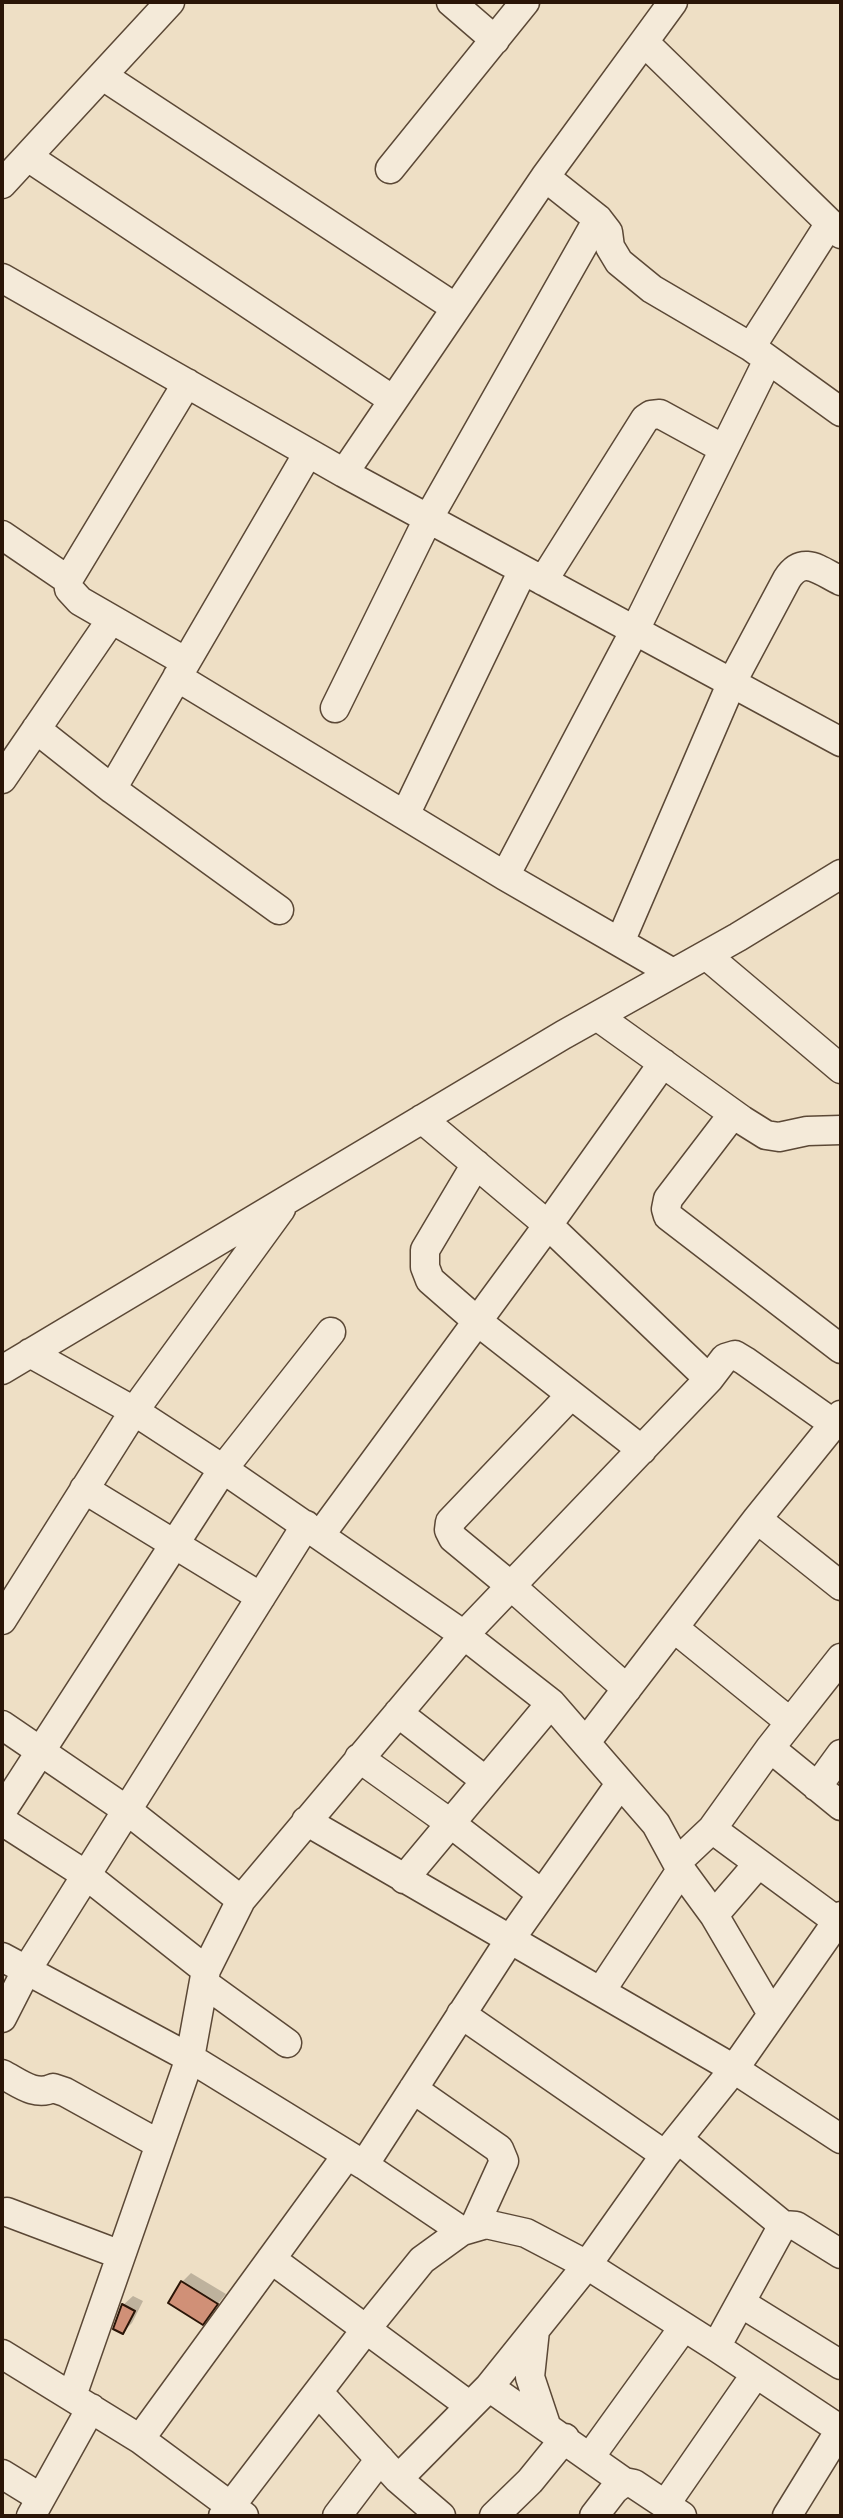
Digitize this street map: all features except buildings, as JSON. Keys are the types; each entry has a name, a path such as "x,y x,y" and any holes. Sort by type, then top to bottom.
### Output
{"street":[{"path":"2,184 170,2"},
{"path":"451,2 495,40"},
{"path":"390,169 525,2"},
{"path":"344,473 545,177 673,2"},
{"path":"505,876 635,630 724,449 759,354 836,229 644,42"},
{"path":"103,76 456,308"},
{"path":"28,157 393,400"},
{"path":"545,177 598,219 608,232 610,247 620,262 652,289 759,354 841,412"},
{"path":"335,708 428,519 598,219"},
{"path":"2,278 344,473 841,741"},
{"path":"187,383 68,580 69,589 80,601 181,670 405,815 673,973"},
{"path":"405,815 533,576 645,419 660,414 724,449"},
{"path":"111,789 308,453"},
{"path":"2,535 68,580"},
{"path":"620,942 732,682 793,569 800,565 811,566 841,581"},
{"path":"2,779 111,620"},
{"path":"36,729 111,789 279,910"},
{"path":"12,1360 841,874"},
{"path":"706,955 841,1069"},
{"path":"597,1016 766,1135 779,1137 807,1131 841,1130"},
{"path":"2,2018 26,1971 261,1597 477,1321 663,1063"},
{"path":"733,1114 668,1199 668,1216 841,1349"},
{"path":"422,1119 548,1225 709,1379"},
{"path":"476,1164 425,1250 425,1267 430,1280 477,1321 642,1450"},
{"path":"2,1620 134,1411 289,1199"},
{"path":"2,1811 223,1469 331,1332"},
{"path":"2,2474 36,2507 81,2402 121,2255 190,2058 205,1976 241,1900 464,1635 709,1379 725,1358 735,1355 838,1419 757,1519 586,1742"},
{"path":"12,1360 134,1411 313,1529 464,1635 551,1703 656,1824 679,1866 715,1915 772,2014"},
{"path":"571,1395 450,1522 449,1530 453,1538 626,1689"},
{"path":"84,1489 261,1597"},
{"path":"757,1519 841,1586"},
{"path":"674,1628 790,1723"},
{"path":"601,1991 679,1866 712,1829 770,1748 841,1658"},
{"path":"404,1879 551,1703"},
{"path":"398,1713 486,1781"},
{"path":"2,1725 128,1811 241,1900"},
{"path":"770,1748 841,1806"},
{"path":"817,1787 841,1754"},
{"path":"359,1758 450,1823 542,1894"},
{"path":"140,2439 271,2259 413,2089 509,1941 620,1784"},
{"path":"2,1821 86,1875 288,2043"},
{"path":"306,1821 734,2069 841,2139"},
{"path":"337,2516 389,2469 480,2396 587,2265 672,2147 734,2069 840,1921 712,1829"},
{"path":"715,1915 758,1864"},
{"path":"2,1957 190,2058 468,2229"},
{"path":"461,2014 672,2147 783,2225 796,2226 841,2254"},
{"path":"2,2074 35,2091 53,2088 65,2092 159,2144"},
{"path":"413,2089 499,2149 504,2161 468,2229"},
{"path":"4,2211 121,2255"},
{"path":"2,2354 140,2439 233,2513 318,2392 422,2260 468,2229 486,2224 526,2233 587,2265 841,2430 787,2516"},
{"path":"716,2347 783,2225"},
{"path":"271,2259 367,2328 480,2396 556,2432 624,2482 634,2484 673,2511 755,2375"},
{"path":"741,2303 841,2365"},
{"path":"590,2457 683,2328"},
{"path":"535,2330 530,2378 556,2432"},
{"path":"318,2392 389,2469 441,2516"},
{"path":"494,2516 530,2481 556,2432"},
{"path":"594,2516 614,2490 624,2482"}]}
